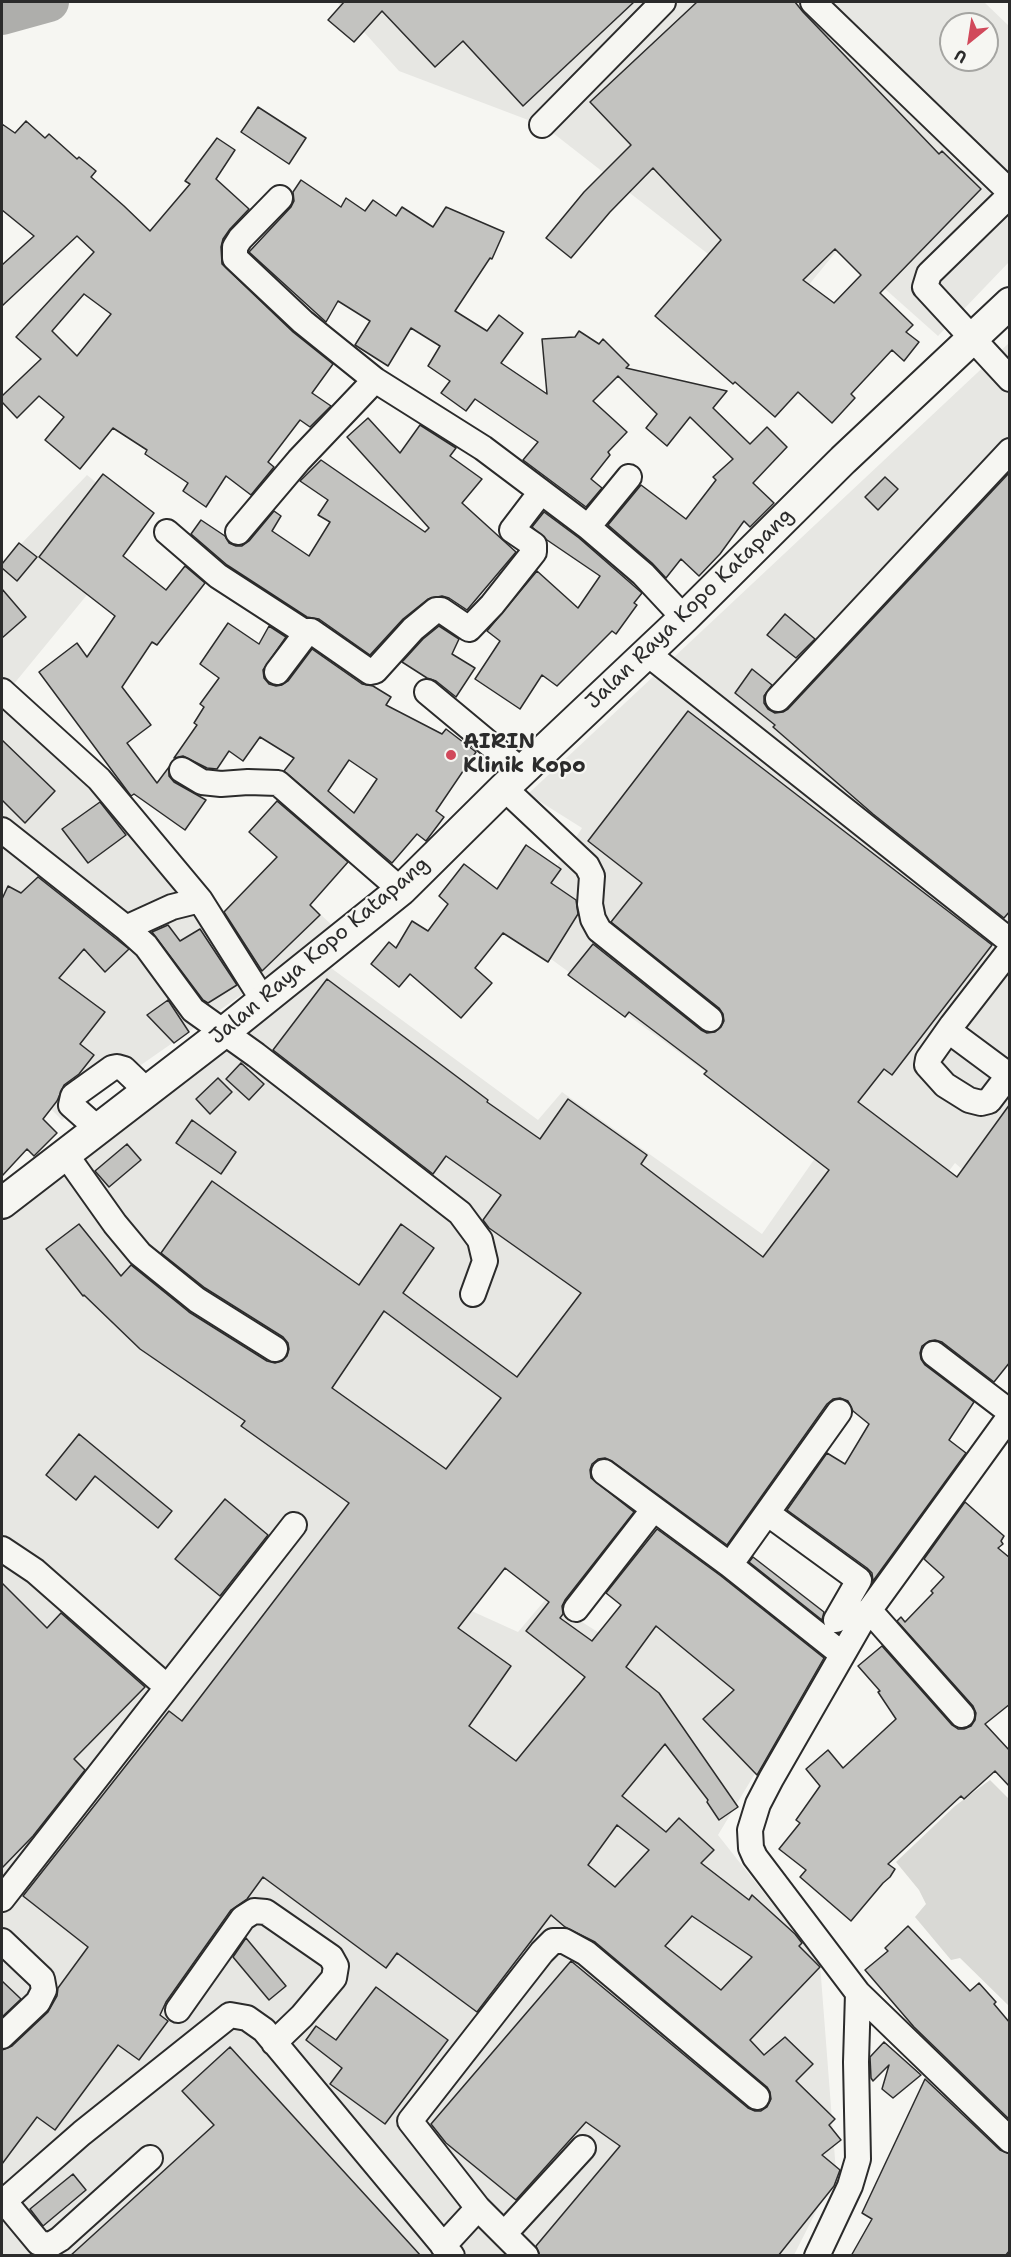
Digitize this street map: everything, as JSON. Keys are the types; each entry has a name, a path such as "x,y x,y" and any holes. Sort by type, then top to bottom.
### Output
{"main road":[{"name":"Jalan Raya Kopo Katapang","path":"3,1198 66,1155 401,890 513,779 648,654 843,460 1010,303"}],"street":[{"path":"542,125 663,2"},
{"path":"813,2 1010,194 929,274 926,281 926,287 1010,380"},
{"path":"280,198 240,239 235,247 235,258 303,322 375,380 475,443 588,527 643,574 684,618"},
{"path":"238,532 299,460 375,380"},
{"path":"778,699 1010,451"},
{"path":"588,527 629,477"},
{"path":"277,672 306,633 311,631 370,672 375,671 414,629 436,610 441,610 469,629 492,605 534,552 534,545 512,530 541,492"},
{"path":"167,532 218,576 306,633"},
{"path":"648,654 1010,941"},
{"path":"427,692 513,779 587,866 592,876 590,904 593,919 599,930 710,1019"},
{"path":"4,699 99,779 200,900 263,1000"},
{"path":"182,770 202,782 278,783 401,890"},
{"path":"2,830 146,946 193,1010 460,1213 480,1240 485,1261 473,1294"},
{"path":"126,928 172,907 200,900"},
{"path":"949,1030 1010,950"},
{"path":"98,1129 71,1105 74,1096 112,1068 117,1067 124,1069 147,1091"},
{"path":"66,1155 115,1224 140,1254 197,1300 275,1349"},
{"path":"934,1354 1010,1414 869,1610 842,1653 758,1804 750,1830 755,1857 858,1993 1010,2140"},
{"path":"730,1565 839,1412"},
{"path":"604,1472 730,1565 842,1653"},
{"path":"576,1609 653,1510"},
{"path":"767,1513 859,1580 836,1620"},
{"path":"2,1899 294,1525"},
{"path":"2,1549 35,1571 167,1687"},
{"path":"869,1610 962,1715"},
{"path":"178,2010 243,1918 254,1911 266,1912 331,1957 336,1966 334,1978 302,2016 274,2043"},
{"path":"2,1941 42,1979 44,1990 39,2002 2,2036"},
{"path":"526,2256 478,2208 410,2121 553,1941 564,1941 586,1953 757,2097"},
{"path":"817,2256 850,2186 858,2159 856,2062 858,1993"},
{"path":"150,2158 60,2239 50,2245 39,2243 3,2202 82,2133 230,2015 247,2018 264,2030 448,2251 478,2208"},
{"path":"505,2233 583,2148"}],"shaded area":[{"path":"337,2 984,2 994,12 939,12 939,72 999,72 999,16 1009,26 1009,262 938,336 839,248 785,314 544,126 399,71"},
{"path":"1009,343 1009,1210 955,1163 885,1256 1000,1348 911,1451 807,1364 687,1512 602,1454 465,1608 518,1632 546,1599 629,1652 676,1597 755,1660 784,1619 828,1652 718,1835 820,1964 836,2172 794,2255 2,2255 2,1220 148,1091 331,968 538,1120 562,1092 762,1234 818,1154 514,932 582,828 528,794"},
{"path":"87,475 146,523 13,685 119,783 218,916 269,866 336,929 62,1120 2,1061 2,564"},
{"path":"990,1780 1009,1799 1009,2006 960,1958 951,1960 915,1917 926,1904 919,1890 896,1862 955,1806"}],"building":[{"path":"344,2 634,2 523,106 463,41 435,67 382,11 354,42 328,20"},
{"path":"697,2 795,2 939,154 942,151 981,189 880,293 913,325 906,332 919,342 904,361 892,350 851,394 855,398 832,423 798,392 775,417 655,316 721,240 653,168 610,212 571,258 546,238 584,192 631,145 590,102","holes":["835,249 861,275 834,303 803,280"]},
{"path":"258,107 306,138 289,164 241,132"},
{"path":"26,121 45,138 49,134 77,159 79,157 96,171 91,177 150,231 190,184 185,181 217,138 235,150 216,179 249,209 223,239 222,264 293,332 333,364 312,393 331,406 310,427 300,420 268,462 274,467 251,495 226,476 206,507 183,491 188,483 145,454 147,450 113,428 80,469 45,440 64,417 39,396 17,418 2,402 2,396 41,359 16,337 94,252 77,236 2,306 2,265 34,236 2,210 2,124 15,133","holes":["84,294 111,314 77,356 52,331"]},
{"path":"301,180 341,207 346,198 365,211 373,200 396,216 402,207 433,227 446,207 504,232 492,259 490,258 455,311 487,331 499,315 523,333 501,363 547,394 542,339 575,337 579,331 599,344 603,339 629,365 626,368 727,391 713,408 750,444 767,427 787,447 753,483 774,503 750,527 744,521 720,554 699,576 681,559 666,578 608,525 641,485 686,519 716,480 713,477 733,459 690,417 667,446 646,428 657,414 618,376 593,401 627,432 608,452 610,455 591,479 602,488 586,507 523,460 538,442 475,399 466,411 441,393 450,381 428,366 440,346 411,328 388,366 355,345 370,321 338,301 326,322 249,252 291,207 294,201 293,192"},
{"path":"368,418 400,453 420,425 456,448 450,456 482,479 462,503 516,552 467,610 442,596 428,599 403,619 370,655 319,619 307,617 227,565 191,534 201,520 225,536 229,543 242,546 274,511 281,516 272,531 309,556 330,522 318,515 328,500 300,481 321,460 425,532 429,528 347,437"},
{"path":"1010,472 1010,911 1004,918 873,814 773,727 775,725 735,693 752,669 772,685 764,696 764,703 768,709 775,713 788,709"},
{"path":"103,474 154,513 123,556 166,590 185,566 205,583 157,645 152,642 122,687 151,725 127,743 157,783 169,767 169,776 174,782 206,800 185,830 134,794 131,796 39,672 77,643 87,657 115,616 39,557"},
{"path":"885,477 898,489 878,510 865,497"},
{"path":"544,512 579,538 642,593 634,603 637,605 616,634 612,631 557,686 542,675 520,709 475,679 500,641 487,631 537,571 578,608 600,576 532,527"},
{"path":"19,543 37,557 17,581 2,568 2,564"},
{"path":"2,589 26,617 2,638"},
{"path":"785,614 815,639 796,658 767,635"},
{"path":"228,623 259,644 269,626 286,637 263,670 264,678 269,684 276,686 288,681 312,649 362,684 373,686 391,697 386,705 442,734 446,729 476,752 436,811 444,817 426,841 417,834 392,863 284,771 294,758 260,737 243,761 229,751 217,769 207,768 183,756 174,758 197,725 194,723 204,707 200,704 219,678 200,664","holes":["349,760 377,779 354,813 328,791"]},
{"path":"439,626 459,639 452,654 475,668 456,697 436,681 402,662 423,639"},
{"path":"688,711 992,945 892,1075 884,1069 858,1102 957,1177 1010,1104 1010,1362 994,1382 942,1342 929,1341 922,1346 920,1353 925,1365 974,1402 949,1440 966,1453 873,1581 872,1573 867,1568 787,1510 827,1453 845,1464 869,1424 853,1411 848,1401 840,1398 833,1399 827,1404 727,1545 612,1461 605,1458 598,1459 592,1464 591,1478 634,1512 565,1600 562,1606 563,1614 560,1618 592,1641 621,1605 606,1593 657,1529 721,1576 824,1658 757,1775 703,1719 734,1690 656,1626 626,1667 659,1693 738,1807 719,1820 707,1802 708,1800 665,1744 622,1796 666,1832 679,1818 714,1850 701,1863 749,1900 752,1895 795,1934 802,1943 799,1946 820,1967 750,2040 764,2055 785,2037 813,2064 796,2081 835,2119 829,2125 841,2140 822,2155 840,2170 834,2186 778,2256 540,2256 536,2246 620,2146 586,2122 516,2200 446,2143 431,2124 571,1961 748,2108 761,2111 767,2107 771,2099 767,2087 595,1942 565,1927 551,1915 477,2012 397,1953 386,1968 263,1877 247,1899 231,1910 166,2002 160,2015 168,2021 139,2060 118,2045 55,2130 37,2117 2,2164 2,2050 12,2046 48,2012 57,1996 58,1988 88,1947 23,1896 169,1711 182,1721 349,1503 241,1426 245,1421 140,1349 83,1296 46,1249 79,1224 121,1276 131,1265 189,1312 267,1361 275,1363 287,1356 288,1343 283,1337 205,1288 161,1253 212,1181 359,1285 401,1224 434,1248 403,1293 517,1377 581,1293 489,1228 483,1220 501,1195 446,1156 433,1174 273,1050 327,979 488,1100 487,1102 540,1139 568,1099 647,1155 641,1164 763,1257 829,1170 704,1074 707,1071 629,1012 625,1017 568,975 593,944 701,1030 707,1033 715,1032 724,1021 719,1008 611,922 642,883 588,841","holes":["384,1311 501,1398 446,1469 332,1388","505,1568 549,1602 526,1631 585,1677 516,1761 469,1726 511,1666 458,1628","617,1825 649,1850 615,1887 588,1865","692,1916 752,1957 721,1990 665,1946"]},
{"path":"2,740 55,791 25,823 2,800"},
{"path":"277,801 348,862 310,905 320,915 262,971 224,912 277,857 249,832"},
{"path":"100,802 126,835 88,863 62,829"},
{"path":"526,845 561,869 551,883 576,900 578,914 548,962 503,933 475,968 492,983 461,1018 410,974 399,987 371,964 389,942 396,948 412,921 428,931 448,904 439,896 464,864 497,889"},
{"path":"38,877 129,949 105,972 84,949 59,978 105,1012 80,1044 94,1055 79,1074 64,1085 57,1101 43,1119 57,1133 34,1156 27,1149 2,1176 2,899 8,886 21,893"},
{"path":"168,925 180,941 200,929 237,985 208,1003 203,1000 152,932"},
{"path":"168,1000 189,1032 174,1043 147,1015"},
{"path":"241,1063 264,1084 249,1100 226,1079"},
{"path":"218,1078 232,1092 210,1114 196,1099"},
{"path":"192,1120 236,1152 221,1174 176,1143"},
{"path":"127,1144 141,1160 109,1187 95,1171"},
{"path":"79,1434 172,1511 158,1528 95,1476 76,1500 46,1475"},
{"path":"225,1499 268,1535 220,1596 175,1559"},
{"path":"965,1502 1004,1536 1001,1541 1003,1544 998,1548 1010,1558 1010,1704 985,1724 1010,1751 1010,1787 995,1771 964,1799 961,1796 888,1864 895,1869 890,1877 851,1921 800,1877 806,1870 779,1849 800,1823 796,1820 820,1786 806,1769 828,1750 843,1768 896,1719 878,1692 880,1691 858,1666 882,1646 952,1725 958,1729 964,1729 971,1726 975,1720 976,1713 973,1706 897,1621 901,1617 905,1622 933,1593 931,1591 944,1577 924,1559"},
{"path":"753,1557 824,1612 822,1620 749,1562"},
{"path":"2,1583 47,1628 61,1613 145,1687 74,1759 85,1770 33,1836 2,1868"},
{"path":"908,1926 970,1991 979,1983 1010,2023 1010,2120 914,2027 865,1970 888,1951 885,1948"},
{"path":"246,1938 286,1986 269,2000 233,1957"},
{"path":"2,1981 21,1999 2,2017"},
{"path":"376,1987 448,2040 385,2124 330,2084 342,2068 306,2040 316,2026 336,2040"},
{"path":"884,2042 921,2075 893,2098 882,2089 889,2065 873,2081 871,2078 870,2057"},
{"path":"230,2047 421,2256 70,2256 214,2125 182,2091"},
{"path":"925,2079 1000,2150 1010,2154 1010,2250 1005,2256 851,2256 872,2219 862,2213"},
{"path":"73,2174 86,2190 43,2226 30,2209"}],"waterway":[{"path":"2,15 49,2"}],"place":[{"name":"AIRIN Klinik Kopo","path":"451,755"}]}
